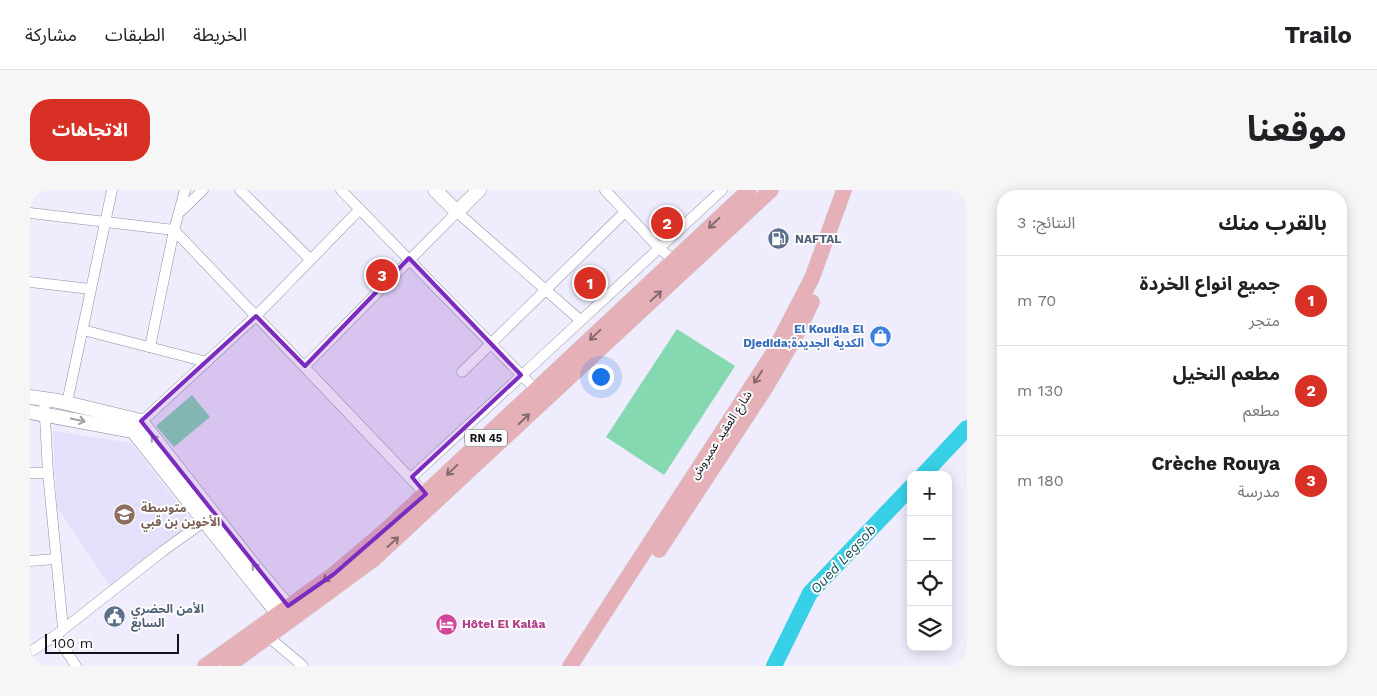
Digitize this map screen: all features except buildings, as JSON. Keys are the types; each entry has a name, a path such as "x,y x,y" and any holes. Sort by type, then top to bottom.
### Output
{"main road":[{"path":"435,190 457,212 479,190"},
{"name":"RN 45","path":"205,666 263,633 374,559 430,499 540,394 674,260 749,190"},
{"name":"RN 45","path":"540,394 771,190"},
{"name":"شارع العقيد عميروش","path":"582,666 622,597 772,355 812,278 844,190"},
{"name":"شارع العقيد عميروش","path":"570,666 622,597 766,387 793,341 819,285 855,190"},
{"path":"37,398 67,403 137,426 283,610"},
{"path":"37,413 137,426"},
{"name":"RN 45","path":"228,666 263,633 283,610 334,574 430,499"}],"street":[{"path":"67,403 112,190"},
{"path":"150,346 174,230 185,190"},
{"path":"181,210 203,190"},
{"path":"240,190 310,259"},
{"path":"341,190 540,394"},
{"path":"605,190 658,248 674,260"},
{"path":"412,477 722,190"},
{"path":"137,426 256,316 360,209"},
{"path":"305,366 409,258 457,212 580,320"},
{"path":"462,372 625,212"},
{"path":"30,213 174,230 412,477 430,499"},
{"path":"30,282 90,289"},
{"path":"83,330 207,362"},
{"path":"37,398 37,413 48,473 59,632 76,666"},
{"path":"30,472 48,473"},
{"path":"30,652 209,518"},
{"path":"30,561 55,559"},
{"path":"263,633 303,666"}],"highlighted area":[{"path":"409,258 521,375 412,477 426,494 334,574 288,606 141,421 256,316 305,366"}],"shaded area":[{"name":"متوسطة الأخوين بن قبي","path":"53,431 131,443 193,523 110,586 57,507"}],"green space":[{"path":"677,329 735,366 664,475 606,437"},
{"path":"192,395 210,417 174,447 156,426"}],"waterway":[{"name":"Oued Legsob","path":"927,471 967,428"},
{"name":"Oued Legsob","path":"774,666 810,593 907,491"}],"place":[{"name":"مطعم النخيل","path":"667,223"},
{"name":"NAFTAL","path":"779,239"},
{"name":"Crèche Rouya","path":"382,275"},
{"name":"جميع انواع الخردة","path":"590,283"},
{"name":"El Koudia El Djedida;الكدية الجديدة","path":"880,336"},
{"name":"متوسطة الأخوين بن قبي","path":"125,515"},
{"name":"الأمن الحضري السابع","path":"115,616"},
{"name":"Hôtel El Kalâa","path":"446,624"}]}
